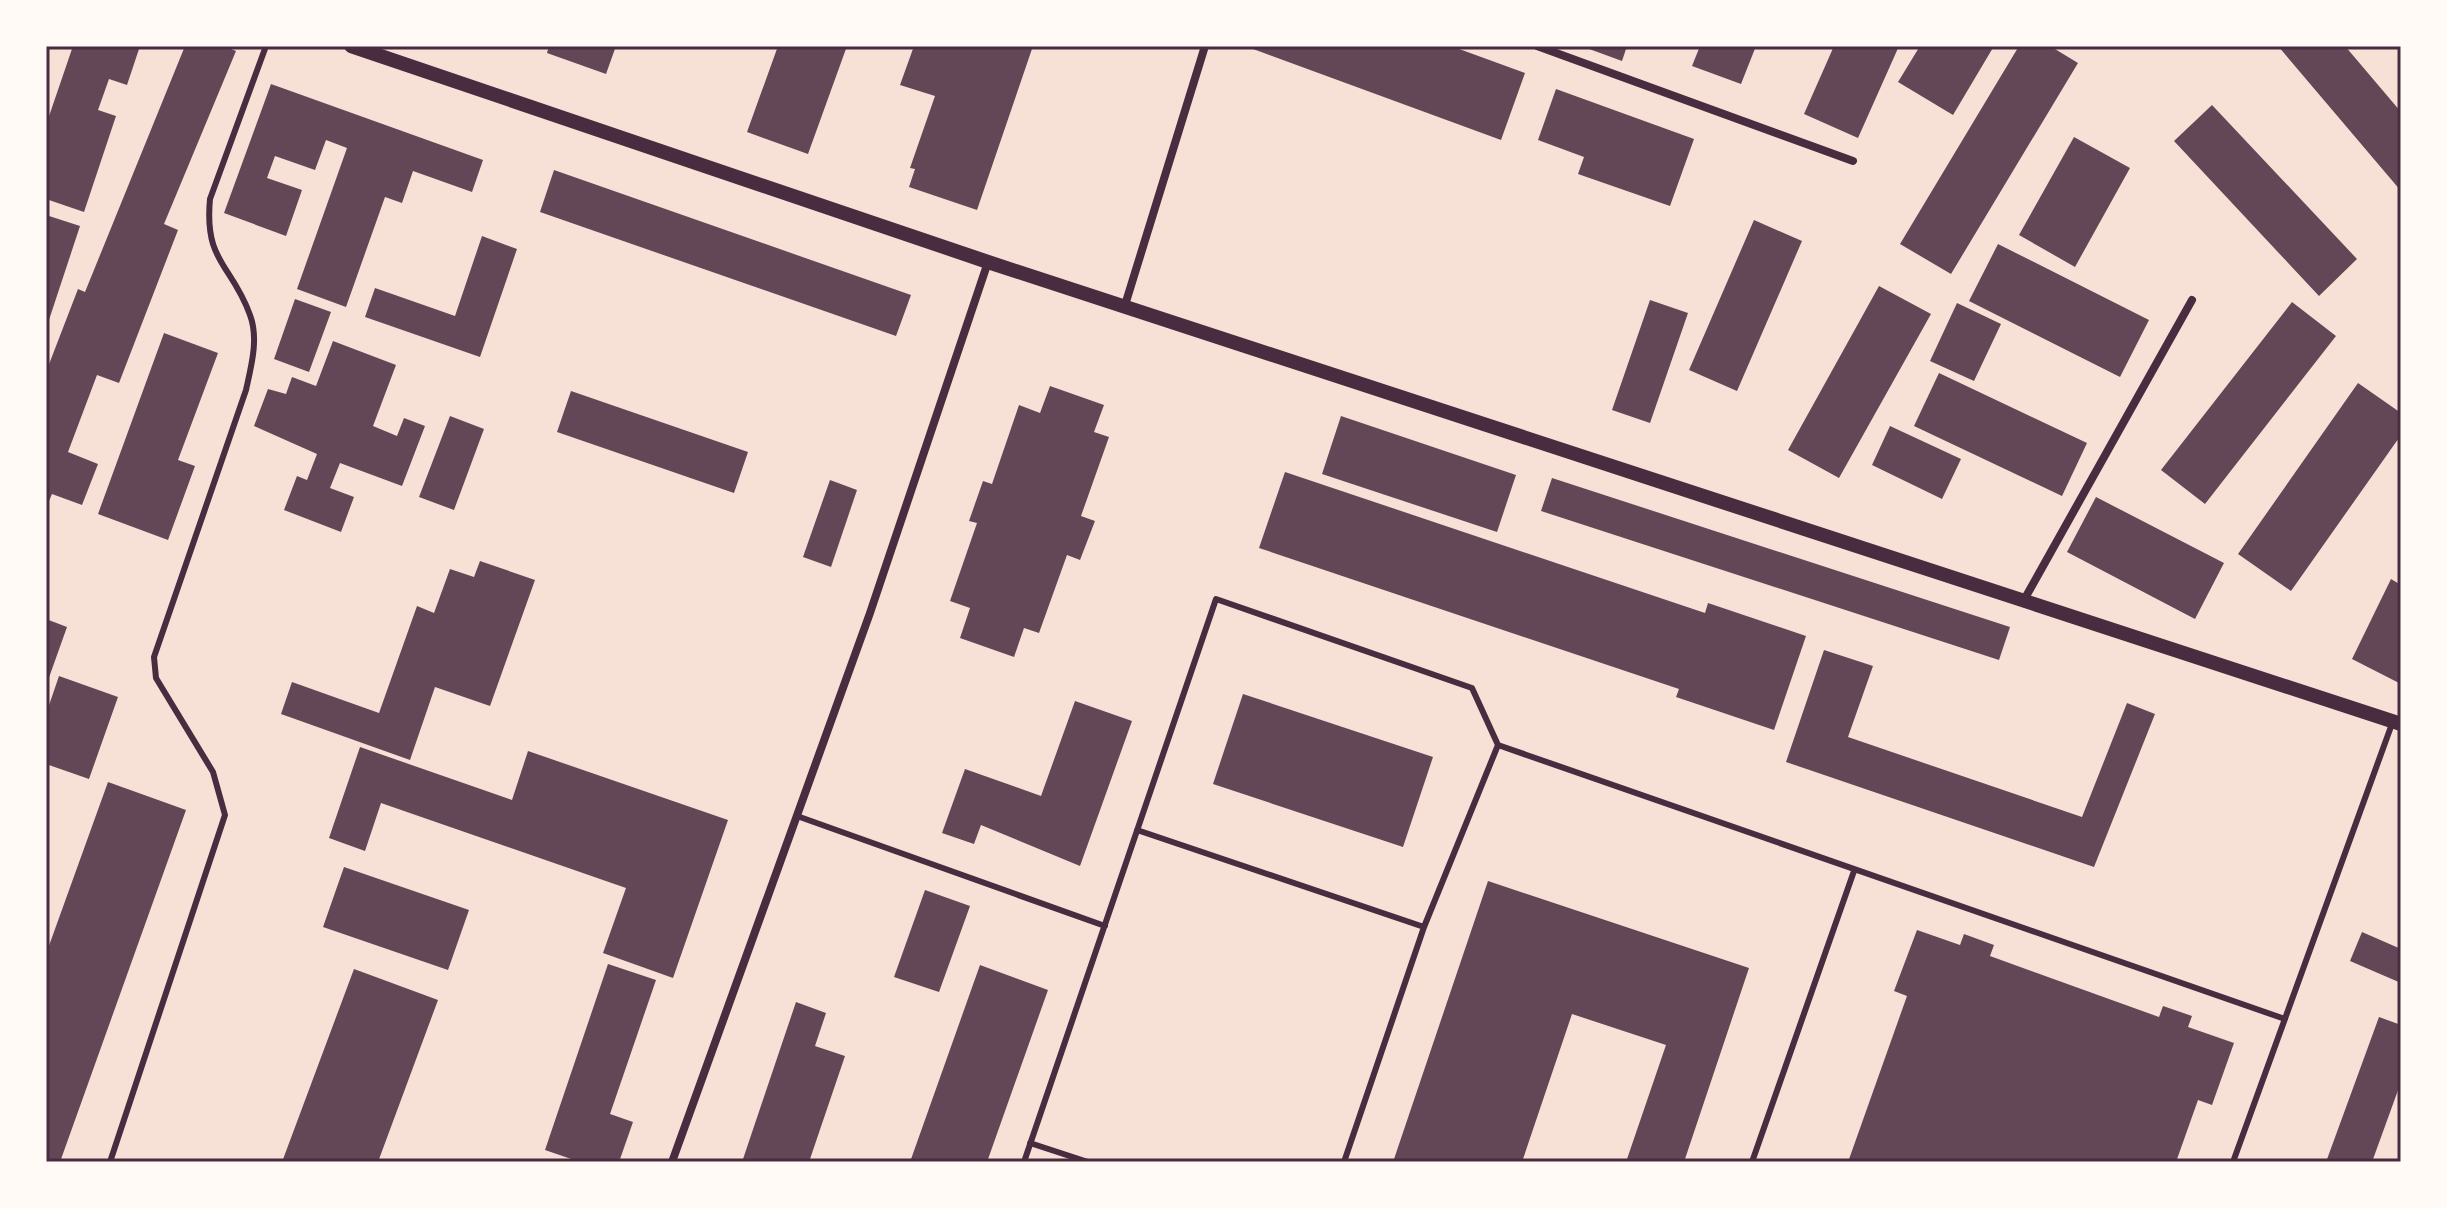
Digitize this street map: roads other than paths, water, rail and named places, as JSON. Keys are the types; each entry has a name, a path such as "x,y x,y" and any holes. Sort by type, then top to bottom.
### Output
{"street":[{"path":"351,46 988,262 2397,723"},
{"path":"1125,305 1205,46"},
{"path":"1537,46 1853,161"},
{"path":"672,1162 870,613 988,262"},
{"path":"2024,600 2192,300"}],"lane":[{"path":"110,1162 225,815 213,772 156,678 154,657 246,390 254,346 251,317 213,251 207,225 210,199 266,46"},
{"path":"1024,1162 1216,599 1472,688 1498,745 2285,1019"},
{"path":"2233,1162 2397,723"},
{"path":"1344,1162 1424,927 1498,745"},
{"path":"797,816 1105,926"},
{"path":"1137,830 1424,927"},
{"path":"1752,1162 1854,871"},
{"path":"1030,1143 1088,1162"}]}
